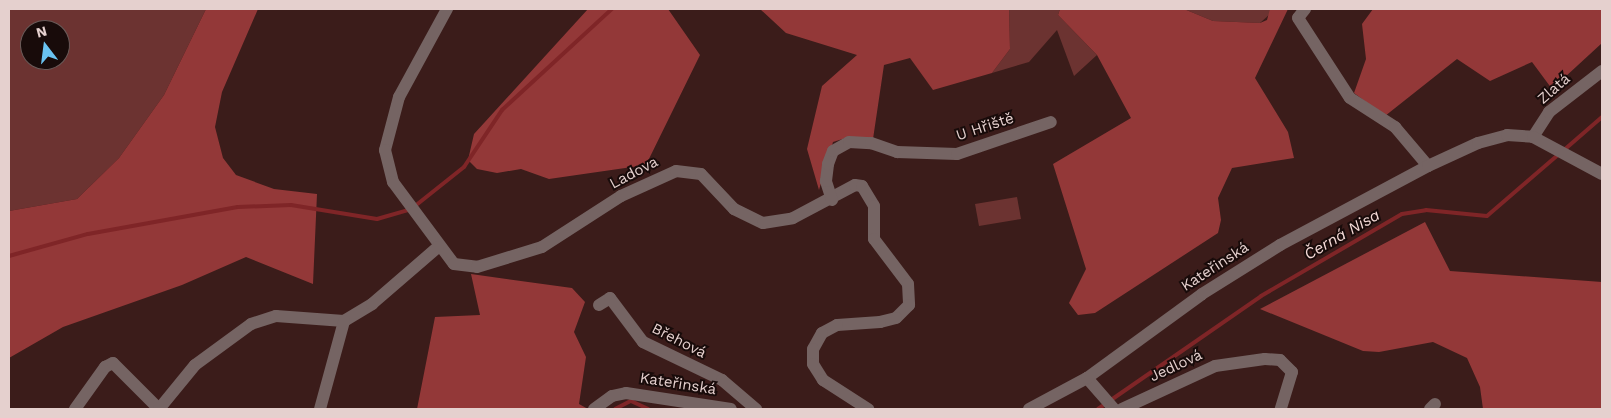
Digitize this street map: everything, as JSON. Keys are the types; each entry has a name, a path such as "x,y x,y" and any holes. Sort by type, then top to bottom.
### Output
{"street":[{"name":"Ladova","path":"448,9 399,97 386,135 388,166 393,182 438,247 454,264 463,268 506,259 542,247 621,196 653,178 676,171 701,174 734,209 763,222 793,218 832,200 855,185 867,190 874,206 874,240 878,251 901,271 911,293 909,305 896,318 837,325 822,332 812,349 813,364 824,380 868,409"},
{"path":"1305,9 1298,18 1350,98 1394,127 1428,166"},
{"name":"Zlatá","path":"1532,137 1549,112 1602,71"},
{"name":"U Hřiště","path":"832,200 826,181 828,164 833,151 849,142 871,144 897,152 957,154 1051,122"},
{"name":"Kateřinská","path":"1029,409 1087,378 1202,294 1265,254 1428,166 1508,135 1532,137 1602,174"},
{"path":"75,409 109,364 117,366 159,409 195,365 251,324 276,316 344,321 372,304 438,247"},
{"name":"Břehová","path":"599,305 610,298 642,342 722,380 756,409"},
{"path":"320,409 344,321"},
{"name":"Jedlová","path":"1122,409 1215,366 1265,359 1280,360 1292,372 1281,409"},
{"path":"1087,378 1114,409"},
{"name":"Kateřinská","path":"594,409 612,396 626,393 731,409"}],"shaded area":[{"path":"9,9 206,9 164,95 119,158 77,199 9,211"},
{"path":"206,9 258,9 222,92 215,127 223,158 236,175 274,189 317,194 313,284 246,257 182,285 63,327 9,358 9,211 77,199 119,158 164,95"},
{"path":"588,9 668,9 700,55 646,165 549,179 521,169 497,173 477,169 468,160 474,134"},
{"path":"760,9 1009,9 1010,49 992,73 933,90 910,58 884,65 873,139 849,137 833,142 819,190 807,149 822,86 857,55 786,33"},
{"path":"1009,9 1060,9 1058,15 1097,55 1074,76 1057,30 1029,62 992,73 1010,49"},
{"path":"1060,9 1184,9 1213,21 1260,23 1267,20 1270,9 1288,9 1255,78 1288,132 1294,158 1232,168 1218,198 1221,220 1218,233 1095,313 1078,315 1069,303 1086,269 1053,164 1131,118 1097,55 1058,15"},
{"path":"1184,9 1270,9 1270,14 1260,23 1213,21"},
{"path":"1373,9 1602,9 1602,43 1552,89 1532,62 1490,81 1457,59 1385,116 1354,93 1366,59 1362,24"},
{"path":"1017,197 1021,219 979,226 975,204"},
{"path":"1425,222 1450,271 1602,282 1602,409 1483,409 1480,387 1467,358 1433,342 1379,352 1363,351 1260,309"},
{"path":"471,274 572,288 585,302 574,332 586,357 579,404 588,409 417,409 435,317 480,315"}],"waterway":[{"path":"415,206 464,167 502,110 612,9"},
{"name":"Černá Nisa","path":"1564,150 1602,117"},
{"name":"Černá Nisa","path":"1098,409 1261,296 1402,214 1426,210 1487,216 1559,154"},
{"path":"9,256 88,234 238,207 291,205 377,219 409,210"},
{"name":"Černá Nisa","path":"615,409 631,401 648,409"}]}
